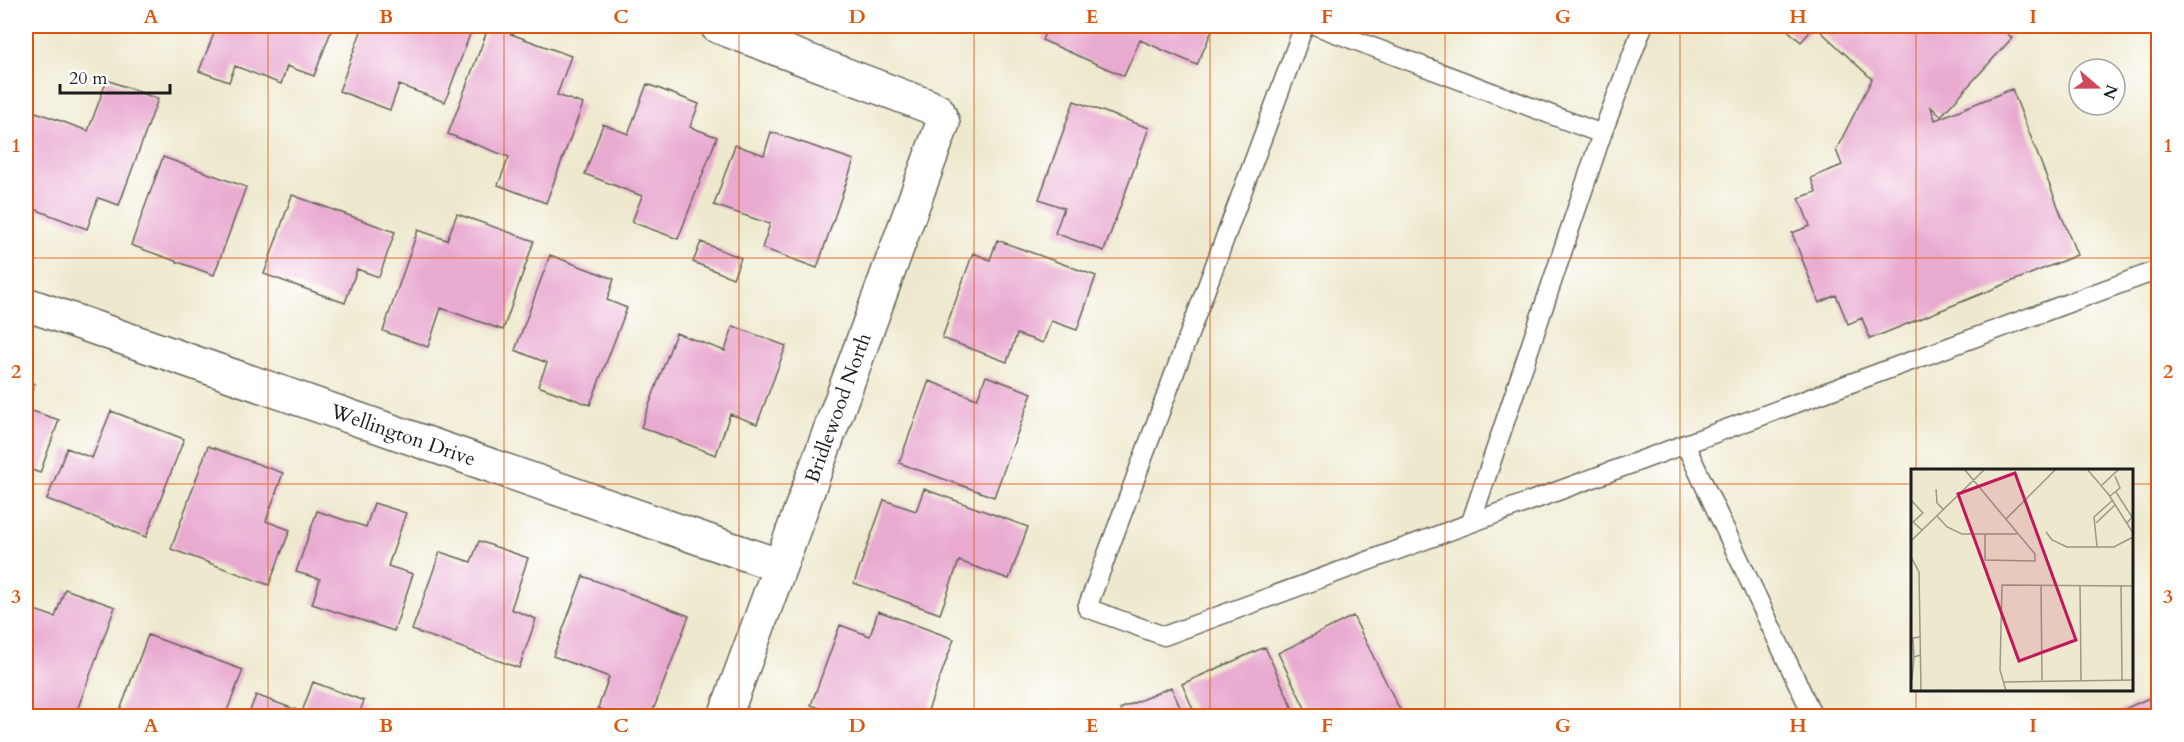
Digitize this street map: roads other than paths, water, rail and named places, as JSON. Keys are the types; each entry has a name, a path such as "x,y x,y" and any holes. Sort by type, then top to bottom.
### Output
{"street":[{"name":"Bridlewood North","path":"717,26 928,106 938,111 943,123 725,717"},
{"name":"Wellington Drive","path":"26,304 780,566"}],"lane":[{"path":"1304,26 1087,608 1164,636 2158,270"},
{"path":"1317,26 1602,134"},
{"path":"1471,522 1602,134 1643,26"},
{"path":"1685,444 1813,717"}]}
